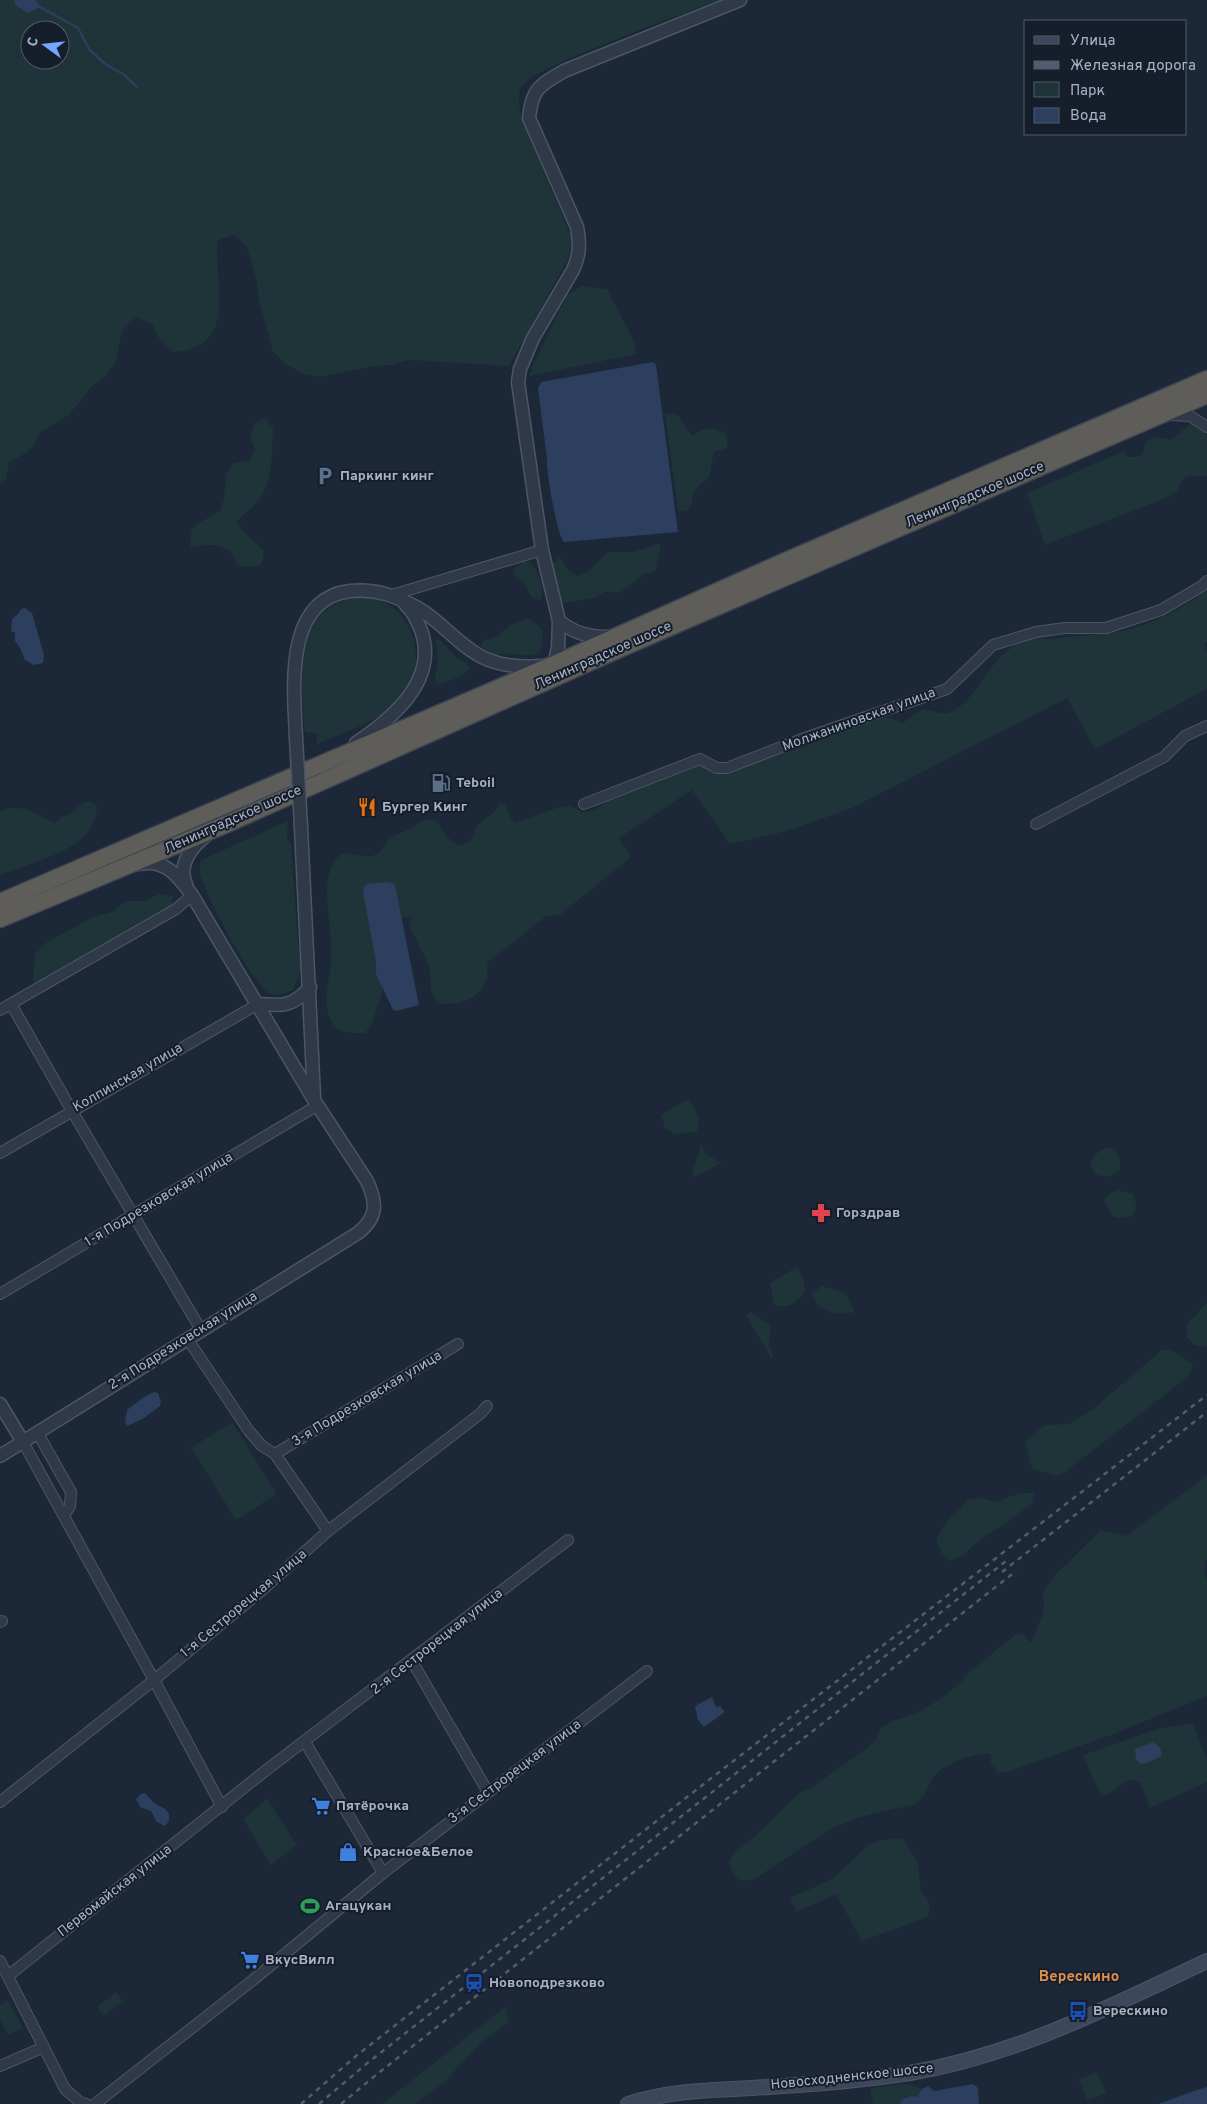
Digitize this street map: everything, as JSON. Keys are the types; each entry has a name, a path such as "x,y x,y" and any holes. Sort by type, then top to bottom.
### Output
{"highway":[{"name":"Ленинградское шоссе","path":"0,902 330,761 1207,379"},
{"name":"Ленинградское шоссе","path":"0,919 227,824 606,655 1207,395"}],"main road":[{"name":"Новосходненское шоссе","path":"628,2104 650,2098 685,2093 851,2080 908,2073 950,2065 1017,2046 1046,2035 1207,1961"}],"street":[{"path":"316,1103 294,695 296,657 302,629 309,615 330,596 344,591 369,590 396,597 425,613 483,657 504,665 517,667 551,665 558,648 559,621 542,550 518,382 525,355 573,270 581,245 578,227 530,118 531,99 543,82 564,71 740,0"},
{"path":"1154,418 1185,415 1196,419 1207,427"},
{"path":"396,597 542,550"},
{"name":"Молжаниновская улица","path":"584,804 700,759 717,768 727,768 947,689 994,645 1036,632 1065,628 1106,628 1161,610 1202,586 1207,581"},
{"path":"330,761 388,721 417,685 424,662 424,638 417,620 409,608 396,597"},
{"path":"559,621 567,628 584,635 614,637"},
{"path":"1036,824 1164,757 1185,736 1207,726"},
{"path":"192,895 183,872 187,856 202,839 227,824"},
{"path":"122,868 146,862 165,866 178,875 258,1004 316,1103"},
{"path":"0,1010 176,909 192,895"},
{"path":"258,1004 287,1005 303,995 310,987"},
{"path":"11,1004 201,1330"},
{"name":"Колпинская улица","path":"0,1153 258,1004"},
{"name":"1-я Подрезковская улица","path":"0,1294 134,1216 316,1103"},
{"name":"2-я Подрезковская улица","path":"0,1456 366,1226 374,1211 373,1193 316,1103"},
{"path":"188,1338 249,1431 262,1446 275,1454 328,1531"},
{"name":"3-я Подрезковская улица","path":"275,1454 458,1344"},
{"path":"0,1404 64,1516 222,1807"},
{"name":"1-я Сестрорецкая улица","path":"0,1802 154,1680 260,1592 328,1531 480,1414 487,1406"},
{"path":"37,1432 71,1492 70,1506 64,1516"},
{"name":"2-я Сестрорецкая улица","path":"222,1807 266,1771 568,1540"},
{"path":"412,1661 488,1792"},
{"name":"3-я Сестрорецкая улица","path":"95,2104 254,1980 384,1873 647,1671"},
{"path":"305,1742 384,1873"},
{"name":"Первомайская улица","path":"8,1976 222,1807"},
{"path":"0,1961 65,2089 81,2103 86,2104"},
{"path":"0,2066 44,2047"}],"green space":[{"path":"0,0 14,0 15,6 41,7 36,0 719,0 581,54 532,78 522,86 519,98 522,120 573,241 568,258 560,274 509,366 408,360 391,365 373,366 321,377 303,374 286,364 273,352 247,247 234,235 218,240 219,311 215,327 208,339 194,348 173,352 160,340 152,324 136,317 123,329 115,363 105,377 91,387 69,415 39,433 32,449 9,462 6,479 0,484"},
{"path":"582,286 607,289 633,339 637,354 529,376 567,295"},
{"path":"665,414 677,414 692,436 705,429 717,430 727,434 727,448 714,452 709,478 696,489 691,506 686,511 678,511"},
{"path":"264,418 273,428 269,477 262,495 237,522 243,531 264,551 262,564 245,567 239,565 231,553 221,547 211,545 191,548 190,539 193,528 220,511 224,499 226,474 234,463 249,461 255,450 250,438 253,425"},
{"path":"1191,424 1206,433 1207,476 1188,476 1181,482 1178,490 1168,497 1045,545 1027,493 1124,451 1129,457 1139,457 1144,451 1145,442 1157,437 1170,440"},
{"path":"658,544 661,545 655,571 642,575 619,593 606,591 595,598 563,603 555,591 551,565 560,557 567,569 577,576 590,570 608,552 634,552"},
{"path":"523,562 530,562 536,570 541,584 542,599 539,600 530,596 525,584 515,576 513,570"},
{"path":"1207,591 1207,642 1204,644 1207,651 1207,689 1095,749 1067,698 852,808 787,831 730,844 692,790 619,838 631,857 561,914 545,917 487,963 487,979 484,986 467,1000 445,1004 437,1003 431,990 429,965 409,926 411,917 401,918 395,885 376,962 376,974 384,988 371,1026 365,1033 350,1033 338,1029 331,1021 326,999 331,952 327,884 332,865 340,855 373,856 394,835 422,821 429,820 438,821 447,836 461,846 472,839 476,827 496,810 499,803 506,804 510,817 515,823 559,807 571,806 582,812 595,810 611,797 694,766 705,766 715,773 728,772 833,731 888,717 903,723 922,710 948,713 970,697 1002,655 1024,641 1107,633 1134,628 1166,615"},
{"path":"353,598 379,600 389,605 404,620 414,641 416,663 414,673 404,692 388,710 369,722 316,745 317,734 305,732 303,672 305,651 310,633 319,617 333,605"},
{"path":"528,618 542,632 542,647 536,654 527,656 492,655 481,647 483,641 496,637 510,625"},
{"path":"436,640 440,640 459,660 466,662 470,668 454,679 436,684 435,676 438,663"},
{"path":"90,801 97,806 96,816 87,833 79,841 48,858 0,875 0,811 9,808 24,809 55,823 61,817 69,815 82,803"},
{"path":"288,821 287,840 291,843 299,954 302,968 293,990 273,995 267,992 260,984 240,955 204,886 200,875 200,868 201,860"},
{"path":"159,894 173,896 172,905 35,983 33,980 35,954 47,942 93,917 112,912 126,901 144,901"},
{"path":"689,1099 699,1119 697,1132 675,1134 665,1128 661,1115"},
{"path":"701,1144 706,1154 721,1163 693,1178 693,1170"},
{"path":"1108,1147 1118,1156 1120,1171 1108,1177 1097,1175 1090,1167 1092,1160 1098,1152"},
{"path":"1117,1190 1133,1194 1136,1209 1131,1217 1115,1218 1105,1205 1105,1197"},
{"path":"797,1267 804,1280 805,1291 799,1299 788,1306 774,1304 770,1283"},
{"path":"822,1286 846,1293 855,1312 842,1314 824,1309 811,1294"},
{"path":"1207,1303 1207,1347 1195,1345 1186,1336 1188,1323"},
{"path":"751,1312 771,1326 769,1345 773,1355 772,1360 746,1315"},
{"path":"1162,1350 1172,1350 1193,1365 1188,1377 1065,1472 1058,1476 1032,1469 1025,1442 1045,1425 1069,1424 1093,1409"},
{"path":"232,1422 277,1494 236,1520 191,1448"},
{"path":"1207,1475 1207,1557 1204,1571 1207,1580 1207,1696 1114,1734 1010,1771 999,1773 991,1764 990,1754 976,1755 959,1760 937,1773 922,1798 916,1804 856,1818 829,1830 753,1880 740,1881 733,1874 729,1863 734,1853 757,1834 795,1797 804,1790 811,1788 867,1748 876,1739 881,1728 892,1721 917,1713 940,1699 960,1683 968,1673 1015,1635 1022,1633 1031,1643 1044,1611 1043,1593 1052,1578 1101,1530 1127,1536"},
{"path":"1020,1493 1034,1493 1032,1503 1005,1524 982,1538 963,1555 950,1561 941,1552 936,1539 950,1517 969,1499 981,1498 995,1502"},
{"path":"1193,1725 1207,1760 1207,1782 1150,1808 1140,1782 1134,1780 1124,1782 1112,1792 1101,1796 1083,1755 1161,1728"},
{"path":"267,1799 297,1845 271,1865 243,1819"},
{"path":"902,1838 918,1863 921,1892 928,1900 930,1910 926,1918 862,1941 836,1894 797,1912 790,1898 834,1878 868,1845 877,1841"},
{"path":"116,1992 123,2001 104,2016 97,2007"},
{"path":"8,2000 23,2028 8,2035 0,2020 0,2005"},
{"path":"505,2007 509,2022 482,2042 444,2082 415,2104 382,2104"},
{"path":"1097,2072 1106,2093 1087,2101 1079,2079"},
{"path":"902,2084 922,2089 917,2098 910,2096 901,2100 900,2104 873,2104 870,2088"}],"water":[{"path":"14,0 36,0 41,7 28,13 15,5"},
{"path":"653,362 656,365 678,532 564,542 558,528 550,489 538,388 541,382"},
{"path":"25,608 32,613 44,655 43,663 34,665 25,660 15,641 15,633 11,631 12,619 21,609"},
{"path":"388,882 395,885 419,1005 396,1011 393,1010 376,974 376,962 363,891 367,884"},
{"path":"154,1392 158,1393 161,1402 160,1406 144,1418 127,1426 125,1422 127,1410"},
{"path":"712,1697 716,1707 720,1706 725,1712 704,1727 698,1720 695,1706"},
{"path":"1153,1742 1160,1747 1162,1756 1144,1764 1139,1763 1136,1759 1135,1749"},
{"path":"145,1793 154,1803 165,1809 169,1814 169,1821 165,1826 157,1822 151,1811 140,1807 136,1799"},
{"path":"973,2084 978,2088 979,2104 900,2104 901,2100 911,2096 917,2097 922,2089 928,2086 934,2091"},
{"path":"1207,2087 1207,2104 1158,2104 1200,2089"}],"waterway":[{"path":"40,7 78,28 89,49 105,64 123,74 137,87"}],"railway":[{"path":"301,2104 356,2056 714,1776 1207,1395"},
{"path":"1002,1572 1207,1412"},
{"path":"319,2104 365,2065 1006,1561"},
{"path":"341,2104 1016,1571"}],"place":[{"name":"Паркинг кинг","path":"325,476"},
{"name":"Teboil","path":"441,783"},
{"name":"Бургер Кинг","path":"367,807"},
{"name":"Горздрав","path":"821,1213"},
{"name":"Пятёрочка","path":"321,1806"},
{"name":"Красное&Белое","path":"348,1852"},
{"name":"Агацукан","path":"310,1906"},
{"name":"ВкусВилл","path":"250,1960"},
{"name":"Новоподрезково","path":"474,1983"},
{"name":"Верескино","path":"1078,2011"}],"district":[{"name":"Верескино","path":"1079,1977"}]}
